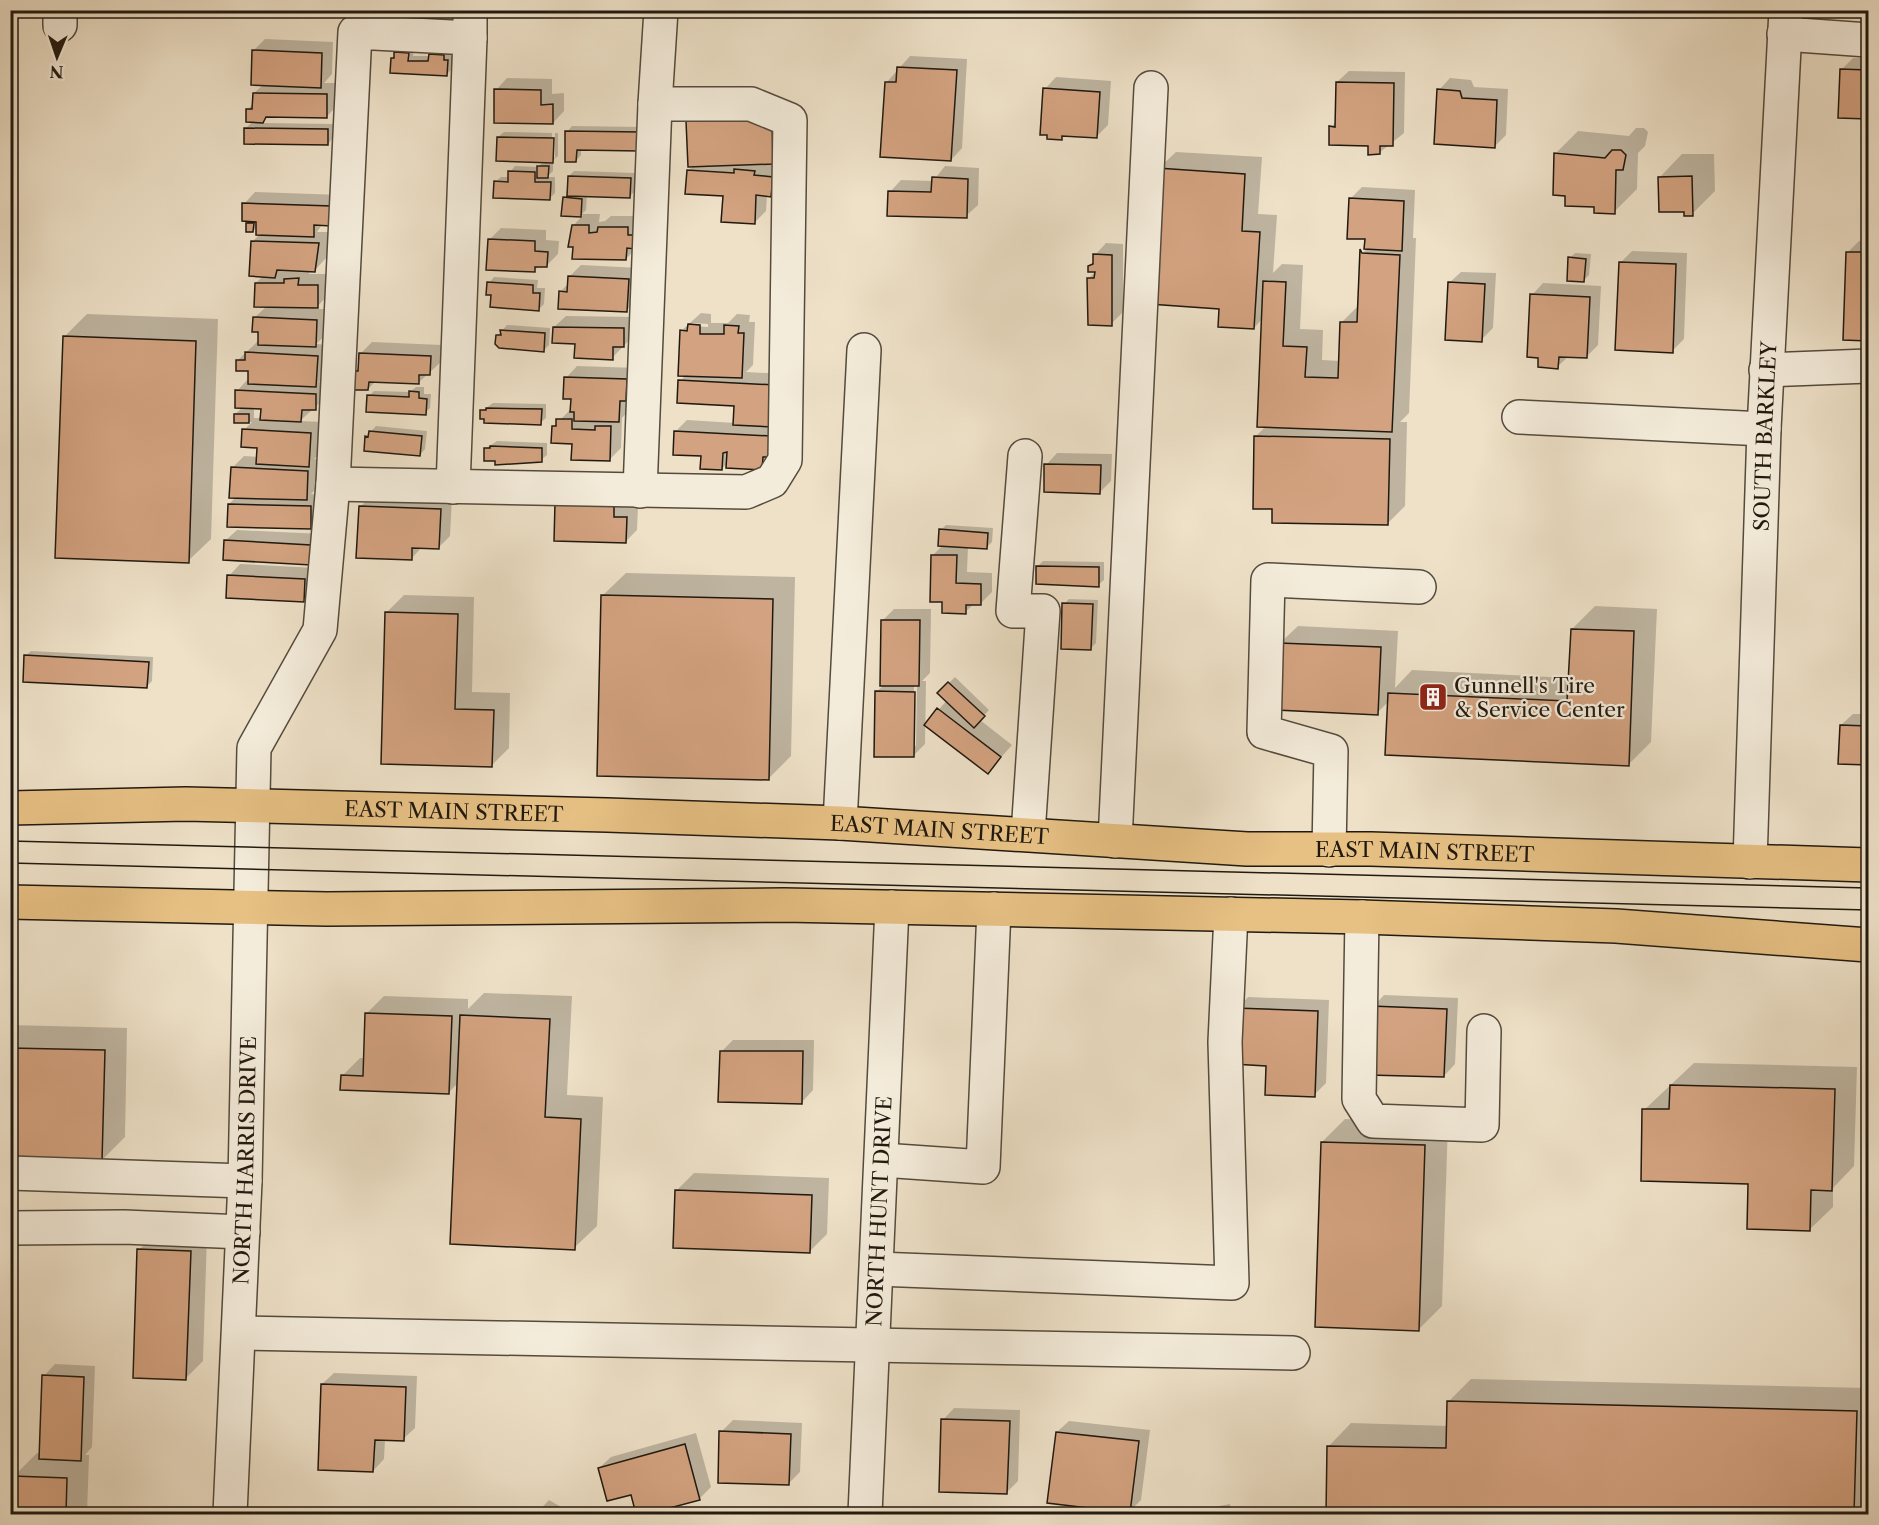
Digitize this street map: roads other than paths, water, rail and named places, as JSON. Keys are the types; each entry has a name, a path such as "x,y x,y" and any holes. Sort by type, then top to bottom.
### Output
{"main road":[{"name":"EAST MAIN STREET","path":"10,808 186,804 840,824 1247,849 1869,865"},
{"path":"10,902 327,909 681,904 1362,917 1616,927 1869,945"}],"street":[{"path":"639,491 661,10"},
{"path":"354,21 470,24 453,487"},
{"name":"NORTH HARRIS DRIVE","path":"230,1515 245,1181 254,748 320,630 333,484 354,21"},
{"path":"1785,22 1869,40"},
{"name":"SOUTH BARKLEY","path":"1750,862 1766,370 1785,22"},
{"path":"1115,841 1151,88"},
{"path":"333,484 746,492 772,481 785,460 790,120 751,104 655,104"},
{"path":"840,824 864,350"},
{"path":"1766,370 1869,366"},
{"path":"1519,417 1764,429"},
{"path":"1026,456 1013,611 1042,611 1028,834"},
{"path":"1329,850 1330,751 1264,732 1268,580 1419,586"},
{"name":"NORTH HUNT DRIVE","path":"865,1515 892,907"},
{"path":"882,1160 983,1167 993,909"},
{"path":"877,1269 1232,1284 1225,1042 1231,914"},
{"path":"1362,917 1359,1099 1374,1121 1482,1125 1484,1031"},
{"path":"10,1173 245,1181"},
{"path":"10,1228 124,1227 243,1232"},
{"path":"239,1334 1293,1353"}],"tram line":[{"path":"10,841 1868,888"},
{"path":"10,863 1868,910"}],"place":[{"name":"Gunnell's Tire & Service Center","path":"1433,697"}]}
